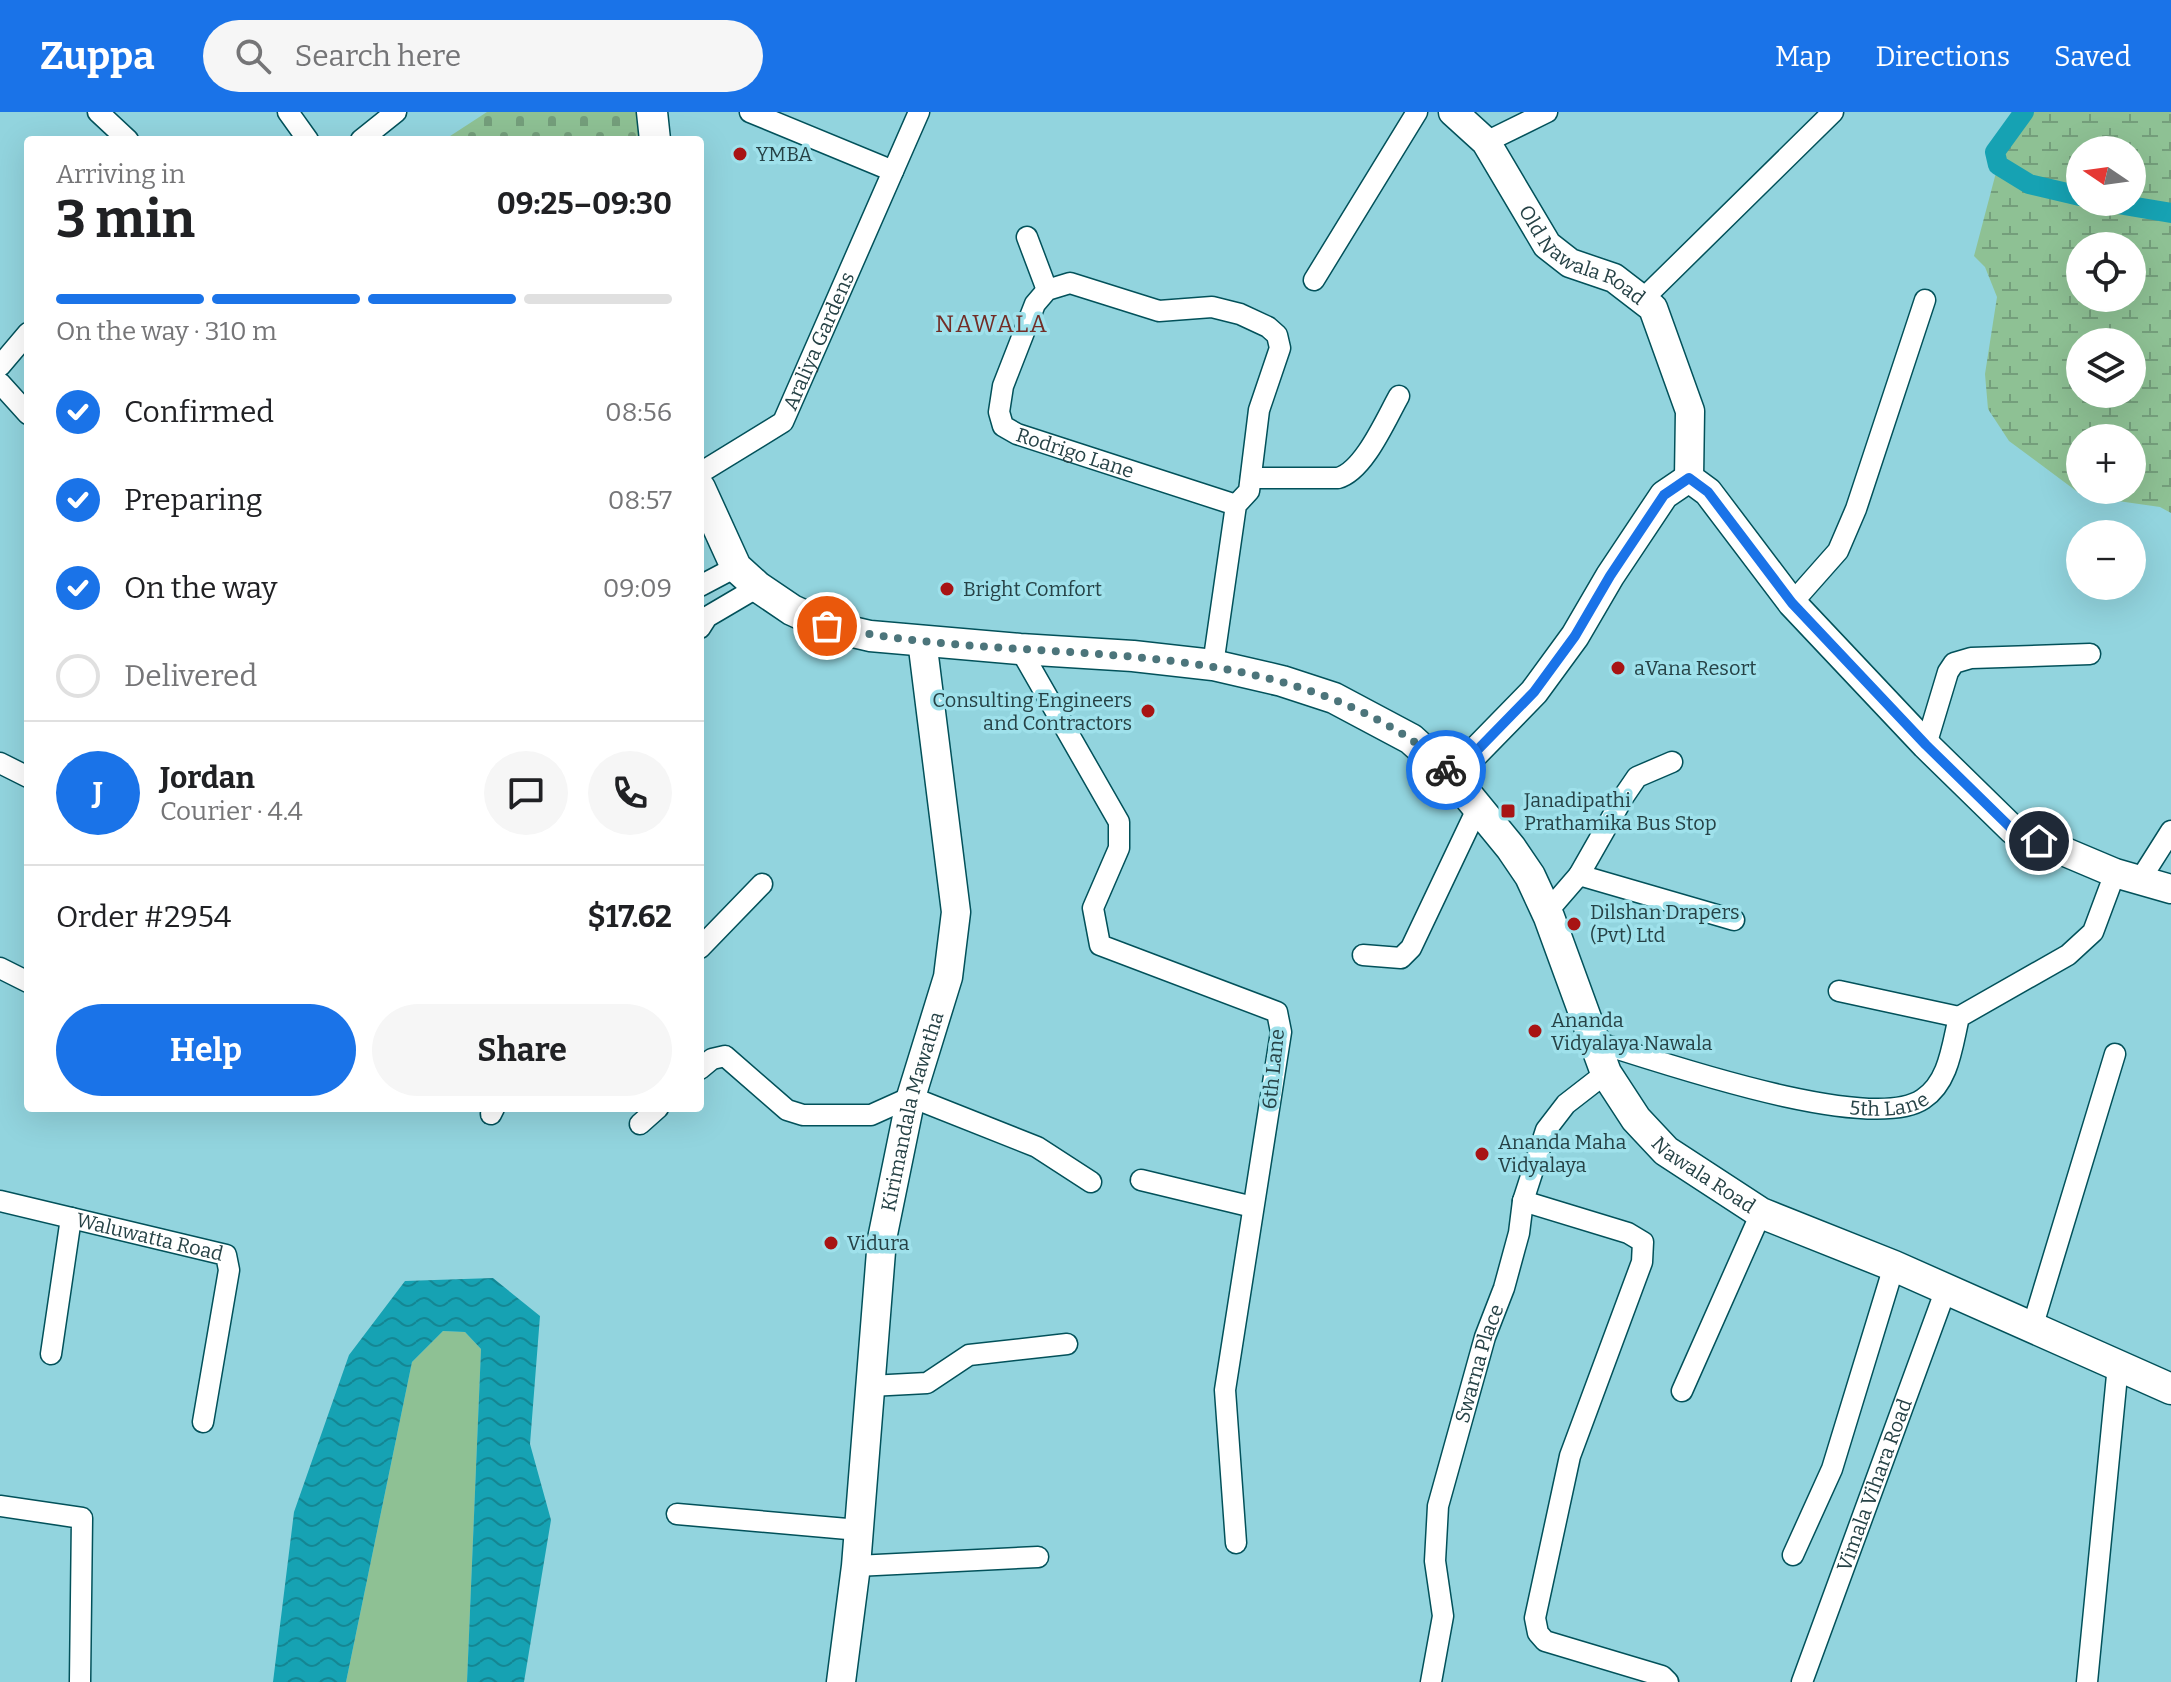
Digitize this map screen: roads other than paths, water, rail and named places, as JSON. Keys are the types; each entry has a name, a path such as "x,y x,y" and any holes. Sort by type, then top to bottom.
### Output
{"main road":[{"path":"652,112 655,136"},
{"name":"Nawala Road","path":"704,497 736,567 758,587 792,610 827,626 870,636 1213,665 1282,681 1334,698 1411,739 1452,776 1530,876 1547,912 1606,1073 1636,1119 1666,1151 1761,1213 1894,1266 2171,1389"}],"street":[{"path":"98,112 124,136"},
{"path":"288,112 305,136"},
{"path":"366,136 396,112"},
{"path":"750,112 893,171"},
{"name":"Araliya Gardens","path":"704,471 783,422 919,112"},
{"path":"1314,280 1417,112"},
{"name":"Old Nawala Road","path":"1453,112 1486,142 1547,245 1570,263 1614,278 1644,298 1653,308 1690,411 1689,478"},
{"path":"1486,142 1547,112"},
{"path":"1644,298 1833,112"},
{"path":"1027,237 1047,290 1070,283 1159,311 1212,307 1240,314 1268,327 1277,335 1280,348 1259,410 1249,491 1236,505 1213,665"},
{"name":"Rodrigo Lane","path":"1047,290 1035,304 1003,386 999,412 1003,426 1017,434 1236,505"},
{"path":"1792,603 1838,551 1925,300"},
{"path":"0,366 24,338"},
{"path":"0,383 24,410"},
{"path":"1251,478 1348,476 1360,463 1399,396"},
{"path":"1452,776 1534,692 1575,636 1610,576 1664,495 1689,478 1708,492 1792,603 1926,745 2013,830 2128,876 2171,889"},
{"path":"704,584 736,567"},
{"path":"704,622 758,587"},
{"name":"Kirimandala Mawatha","path":"841,1682 856,1566 882,1239 911,1097 948,977 956,912 922,640"},
{"name":"6th Lane","path":"1020,649 1119,822 1119,848 1093,908 1100,945 1277,1012 1281,1032 1225,1390 1236,1543"},
{"path":"1926,745 1948,672 1954,663 1971,658 2090,654"},
{"path":"1547,912 1579,875 1637,777 1672,762"},
{"path":"0,763 24,775"},
{"path":"1363,955 1401,958 1411,948 1478,807"},
{"path":"1839,991 1959,1017 2068,955 2093,932 2128,876 2171,831"},
{"path":"1579,875 1734,920"},
{"path":"704,944 762,884"},
{"path":"0,968 24,980"},
{"name":"5th Lane","path":"1596,1042 1721,1081 1803,1101 1888,1109 1922,1101 1943,1079 1959,1017"},
{"path":"2032,1328 2115,1054"},
{"path":"704,1066 712,1059 725,1056 787,1110 803,1115 871,1115 911,1097 1037,1147 1091,1182"},
{"name":"Swarna Place","path":"1431,1682 1443,1616 1435,1561 1438,1506 1485,1337 1504,1288 1519,1233 1523,1201 1546,1130 1566,1104 1606,1073"},
{"path":"640,1124 654,1112"},
{"path":"1141,1180 1253,1207"},
{"name":"Waluwatta Road","path":"0,1201 226,1255 229,1270 203,1422"},
{"path":"1523,1201 1628,1233 1643,1242 1642,1262 1570,1456 1535,1618 1538,1633 1545,1641 1662,1676 1668,1682"},
{"path":"1682,1391 1761,1213"},
{"path":"51,1354 71,1218"},
{"path":"1793,1555 1832,1469 1894,1266"},
{"name":"Vimala Vihara Road","path":"1802,1682 1946,1289"},
{"path":"870,1386 927,1383 969,1355 1067,1344"},
{"path":"2087,1682 2118,1365"},
{"path":"0,1506 82,1518 80,1682"},
{"path":"677,1514 859,1530"},
{"path":"856,1566 1038,1557"}],"water":[{"path":"493,1278 540,1316 530,1444 551,1520 524,1682 467,1682 481,1349 465,1332 443,1331 412,1362 346,1682 273,1682 294,1512 349,1355 405,1281"}],"waterway":[{"path":"2024,112 1995,152 1998,165 2029,184 2066,193"},
{"path":"2146,209 2171,213"}],"place":[{"name":"YMBA","path":"740,154"},
{"name":"Bright Comfort","path":"947,589"},
{"name":"aVana Resort","path":"1618,668"},
{"name":"Consulting Engineers and Contractors","path":"1148,711"},
{"name":"Janadipathi Prathamika Bus Stop","path":"1508,811"},
{"name":"Dilshan Drapers (Pvt) Ltd","path":"1574,924"},
{"name":"Ananda Vidyalaya Nawala","path":"1535,1031"},
{"name":"Ananda Maha Vidyalaya","path":"1482,1154"},
{"name":"Vidura","path":"831,1243"}],"district":[{"name":"NAWALA","path":"992,324"}]}
